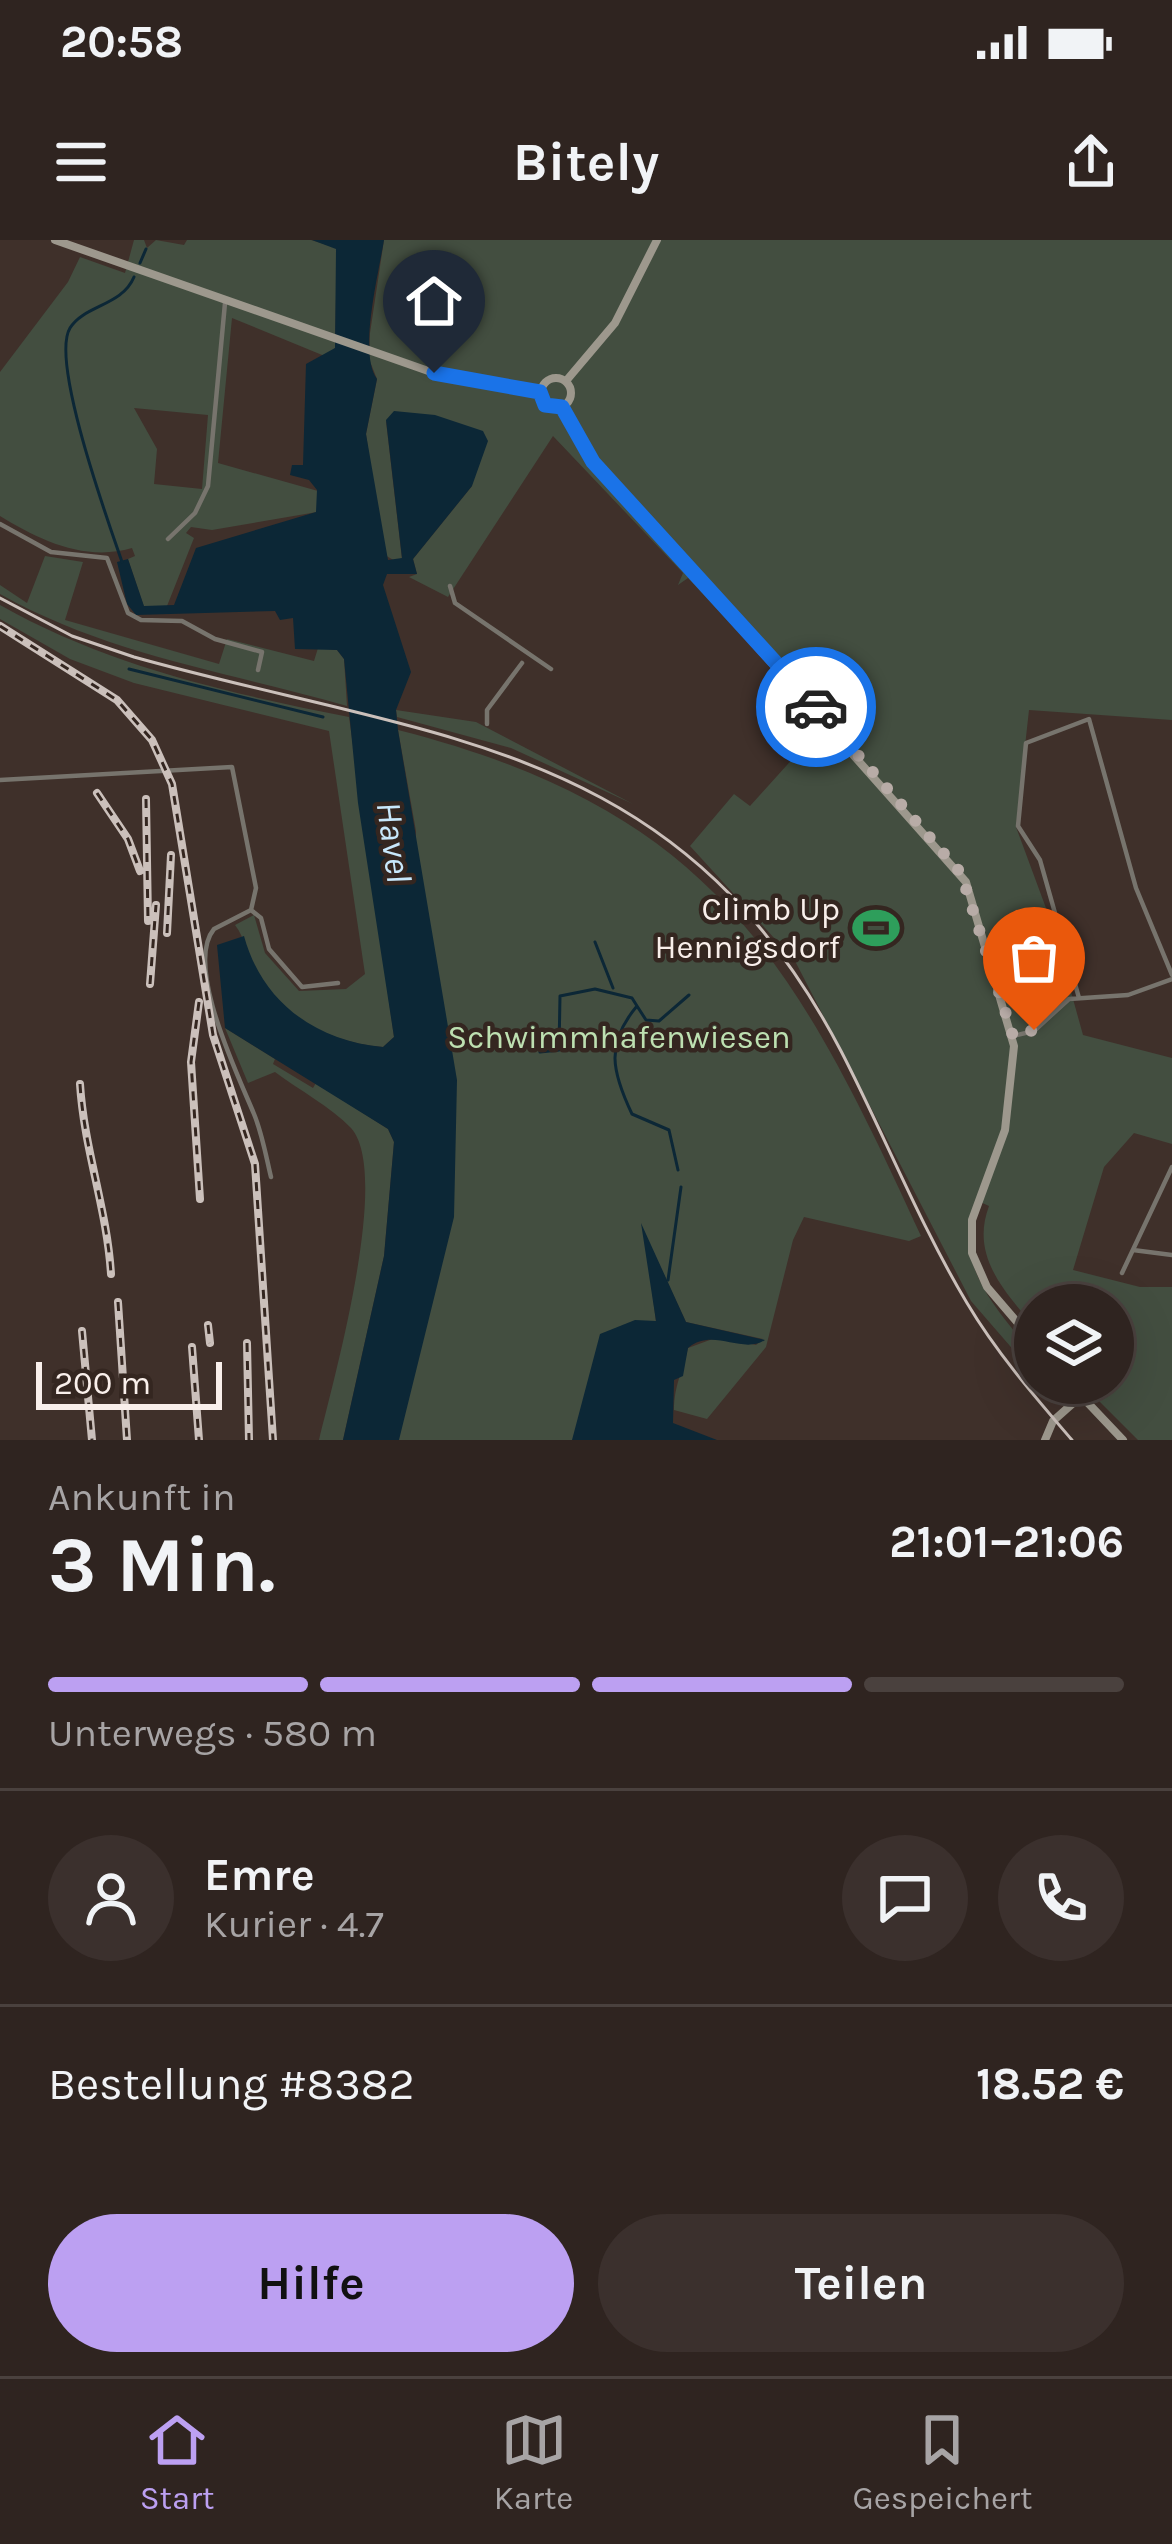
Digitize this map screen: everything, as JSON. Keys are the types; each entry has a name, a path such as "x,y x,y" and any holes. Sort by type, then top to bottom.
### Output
{"main road":[{"path":"55,240 225,304 454,378 540,392"},
{"path":"566,382 616,323 657,240"},
{"path":"540,392 550,379 566,382"},
{"path":"562,407 571,396 566,382"},
{"path":"540,392 545,405 562,407"},
{"path":"562,407 593,462 961,873 1013,1036 1005,1130 970,1235 974,1265 1014,1316"},
{"path":"1045,1440 1054,1421 1073,1404"},
{"path":"1088,1404 1123,1440"}],"street":[{"path":"168,539 195,513 208,486 225,304"},
{"path":"0,524 51,552 107,558 128,614 141,620 182,621 215,639 262,652 258,670"},
{"path":"450,586 455,603 551,669"},
{"path":"487,724 487,710 522,663"},
{"path":"1013,1036 1034,1030 1063,1002 1128,995 1172,977 1136,888 1089,719 1026,743 1018,826 1040,860 1079,998"},
{"path":"0,780 232,767 256,889 251,910 214,929 206,950 218,1030 256,1117 272,1177"},
{"path":"251,910 261,918 269,949 296,982 309,989 338,982"},
{"path":"1122,1273 1172,1167"},
{"path":"1133,1250 1172,1256"}],"green space":[{"path":"134,240 144,240 147,248 156,240 184,245 187,240 311,240 337,248 335,348 327,357 232,318 218,463 318,491 317,512 212,530 191,527 186,533 194,538 167,606 144,607 128,559 135,556 132,548 97,552 63,546 0,516 0,372 68,282 80,257 125,273","holes":["134,408 208,415 202,489 154,484 157,449"]},
{"path":"384,240 1172,240 1172,720 1029,710 1016,827 1053,927 1083,1035 1172,1058 1172,1144 1134,1133 1104,1167 1073,1270 1128,1284 1014,1284 1014,1302 987,1257 984,1224 989,1206 976,1200 969,1245 974,1266 1014,1330 1014,1351 971,1301 795,961 690,846 734,794 750,806 824,724 688,578 678,585 683,573 553,436 448,597 409,577 417,574 413,559 472,486 386,421 402,559 397,562 383,554 366,434 377,379 369,359"},
{"path":"45,556 83,562 65,620 219,664 227,639 314,661 318,648 337,650 344,659 347,706 126,647 0,594 0,585 27,603"},
{"path":"0,605 126,661 214,687 349,717 394,1037 383,1047 326,1033 291,1013 252,968 235,925 254,915 265,953 299,991 346,989 365,974 329,731 134,683 70,659 0,619"},
{"path":"396,710 476,722 633,804 511,748 397,717"},
{"name":"Schwimmhafenwiesen","path":"398,730 505,763 594,804 668,852 730,909 783,975 830,1051 921,1236 909,1241 804,1217 793,1240 766,1347 707,1419 674,1410 688,1348 718,1337 756,1345 763,1339 686,1322 645,1234 656,1322 578,1440 395,1440 416,831"},
{"path":"225,1028 275,1059 273,1064 313,1088 316,1083 388,1129 394,1142 384,1256 343,1440 319,1440 356,1279 363,1231 362,1152 343,1120 275,1072 248,1083"},
{"path":"1134,1285 1172,1287 1172,1440 1138,1440 1102,1404 1134,1404"}],"water":[{"name":"Havel","path":"312,240 384,240 369,351 377,379 366,434 388,560 402,558 386,420 394,411 435,415 483,431 488,441 472,486 413,559 417,574 387,574 383,585 411,672 396,710 398,730 457,1080 454,1217 399,1440 343,1440 384,1256 394,1142 388,1129 225,1028 217,945 244,936 252,959 278,999 314,1027 383,1047 394,1037 358,803 344,659 337,650 295,649 293,618 280,620 275,611 136,615 127,604 117,562 128,559 144,606 174,605 196,548 316,512 317,490 309,480 290,475 292,465 303,465 306,364 335,348 336,249"},
{"path":"641,1223 686,1322 765,1340 747,1345 707,1340 688,1348 683,1376 674,1380 673,1423 717,1440 572,1440 600,1334 635,1320 656,1321"}],"waterway":[{"path":"140,263 146,249"},
{"path":"122,562 83,442 66,346 76,320 121,294 134,277"},
{"path":"129,669 323,717"},
{"path":"595,942 613,988"},
{"path":"540,1052 559,1050 560,996 595,989 632,998 637,1006 620,1033 616,1071 632,1114 669,1130 678,1170"},
{"path":"637,1006 646,1020 659,1021 689,995"},
{"path":"668,1280 681,1187"}],"tram line":[{"path":"0,598 72,636 134,657 447,736 539,768 625,811 704,870 776,948 841,1051 967,1303 1003,1357 1072,1440"}],"railway":[{"path":"0,626 117,700 152,740 172,784 213,1035 255,1164 273,1440"},
{"path":"97,793 128,839 140,871"},
{"path":"146,799 148,921"},
{"path":"167,933 171,855"},
{"path":"150,984 156,905"},
{"path":"199,1002 191,1062 200,1199"},
{"path":"80,1084 111,1274"},
{"path":"118,1302 127,1440"},
{"path":"208,1325 210,1343"},
{"path":"82,1331 92,1440"},
{"path":"247,1343 249,1440"},
{"path":"192,1347 199,1440"}],"way so far":[{"path":"816,707 961,873 983,928 1013,1036 1034,1030"}],"place":[{"name":"Climb Up Hennigsdorf","path":"876,928"}],"route":[{"path":"434,373 540,392 545,405 562,407 593,462 816,707"}]}
